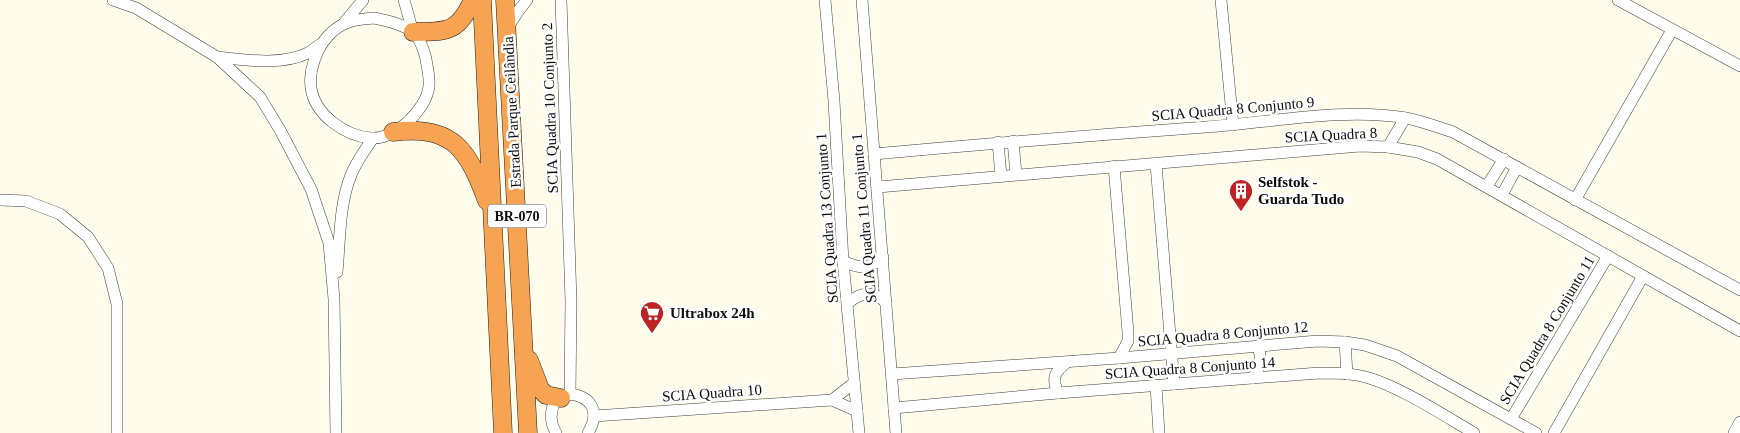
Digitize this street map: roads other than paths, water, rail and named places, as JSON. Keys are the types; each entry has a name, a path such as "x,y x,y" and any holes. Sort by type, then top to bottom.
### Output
{"highway":[{"path":"413,32 446,30 458,25 466,15 473,0"},
{"name":"Estrada Parque Ceilândia","path":"482,0 504,433"},
{"name":"Estrada Parque Ceilândia","path":"505,0 508,27 528,433"},
{"path":"393,132 412,130 432,132 455,144 471,162 493,218"},
{"path":"523,329 530,363 540,389 546,395 565,396"}],"street":[{"path":"113,0 136,8 217,57 260,97 311,189 329,243 334,299 336,433"},
{"path":"217,57 265,61 290,58 308,53 344,23 363,0"},
{"path":"321,44 311,72 311,88 317,103 326,115 337,126 354,134 373,138 393,132 407,123 419,110 426,99 429,85 425,52 413,32 404,0"},
{"path":"508,27 527,0"},
{"name":"SCIA Quadra 10 Conjunto 2","path":"561,0 571,301 565,396"},
{"name":"SCIA Quadra 13 Conjunto 1","path":"825,0 834,101 843,261 859,433"},
{"name":"SCIA Quadra 11 Conjunto 1","path":"862,0 896,433"},
{"path":"1221,0 1233,125"},
{"path":"1618,0 1740,66"},
{"path":"344,23 374,18 389,21 413,32"},
{"path":"1575,200 1672,30"},
{"name":"SCIA Quadra 8 Conjunto 9","path":"874,154 998,142 1318,117 1359,115 1405,118 1453,132 1740,290"},
{"path":"1388,147 1405,118"},
{"path":"334,299 345,194 350,177 373,138"},
{"path":"1013,141 1016,174"},
{"path":"998,142 1002,176"},
{"name":"SCIA Quadra 8","path":"878,187 1360,146 1388,147 1418,152 1436,159 1487,186 1740,331"},
{"path":"1487,186 1504,159"},
{"path":"1156,164 1174,384"},
{"path":"1114,166 1128,332 1128,341 1119,358"},
{"path":"1502,195 1517,167"},
{"path":"0,200 26,201 60,214 88,237 108,268 117,304 117,433"},
{"name":"SCIA Quadra 8 Conjunto 11","path":"1511,420 1608,256"},
{"path":"843,261 855,266 866,267 883,257"},
{"path":"1554,433 1643,276"},
{"path":"848,303 855,297 863,294 872,294 880,296 886,303"},
{"name":"SCIA Quadra 8 Conjunto 12","path":"892,374 1119,358 1318,341 1345,342 1365,345 1397,356 1536,433"},
{"path":"1345,342 1348,374"},
{"path":"1253,378 1261,363 1261,354 1258,346"},
{"path":"1058,393 1054,384 1055,375 1067,362"},
{"name":"SCIA Quadra 8 Conjunto 14","path":"894,408 1319,372 1369,378 1396,389 1474,433"},
{"path":"832,400 854,383"},
{"path":"1156,386 1160,433"},
{"path":"556,433 551,425 550,413 554,403 565,396 586,398 592,404 595,420 588,433"},
{"name":"SCIA Quadra 10","path":"594,416 832,400 857,411"},
{"path":"1734,433 1740,422"}],"place":[{"name":"Selfstok - Guarda Tudo","path":"1241,212"},
{"name":"Ultrabox 24h","path":"652,334"}]}
